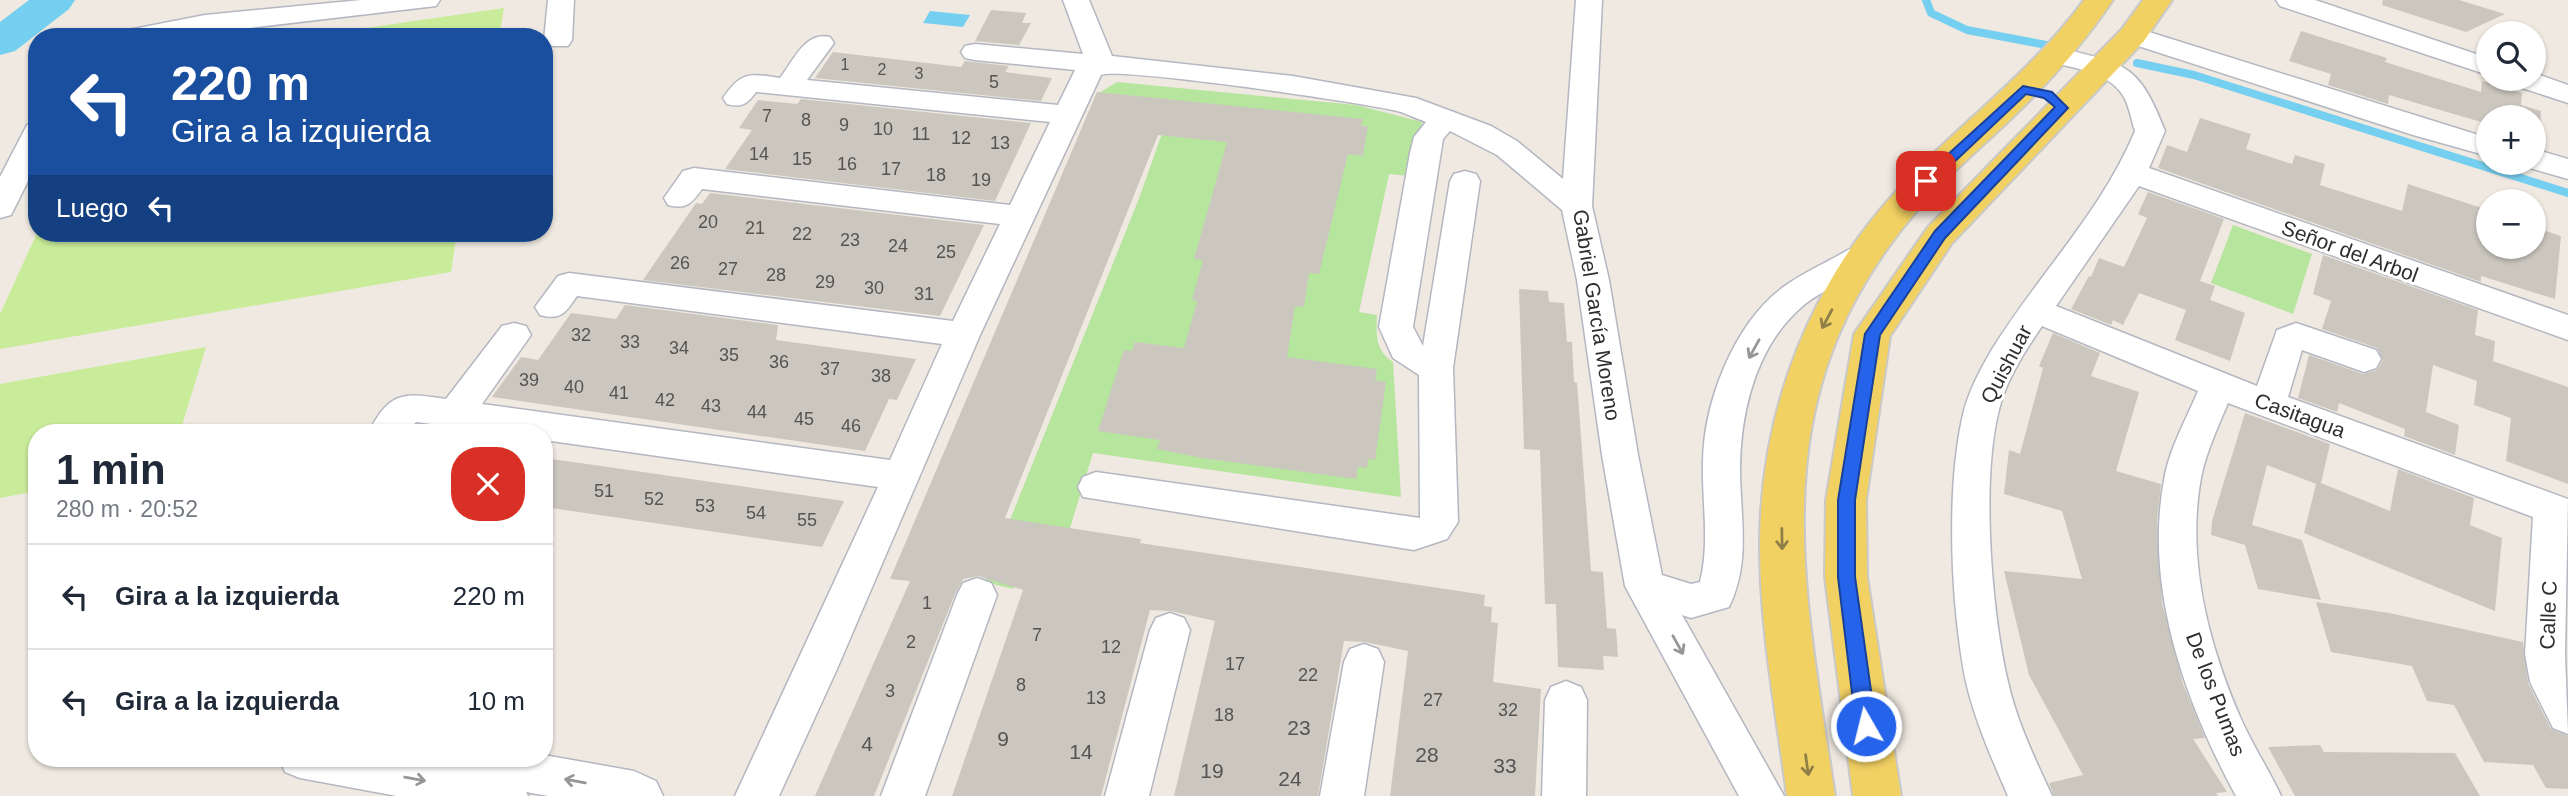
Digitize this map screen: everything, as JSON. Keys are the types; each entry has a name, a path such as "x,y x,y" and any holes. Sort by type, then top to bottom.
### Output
{"main road":[{"path":"1811,796 1781,540 1785,453 1815,341 1859,258 1912,195 2023,90 2099,0"},
{"path":"1877,796 1846,577 1846,500 1872,334 1940,235 2133,34 2158,0"},
{"path":"2023,90 2048,95 2062,108"}],"street":[{"path":"166,28 356,11 427,0"},
{"path":"558,40 561,0"},
{"path":"1076,0 1101,64"},
{"name":"Gabriel García Moreno","path":"1589,0 1577,206 1593,280 1620,454 1645,586 1762,796"},
{"path":"2289,0 2476,63"},
{"path":"2133,34 2423,130 2476,144"},
{"path":"788,87 820,43"},
{"path":"975,51 1306,88 1406,104 1445,118 1507,148 1577,206"},
{"name":"Quishuar","path":"2030,796 2007,748 1987,680 1975,597 1975,432 1987,392 2034,310 2132,173 2150,131 2134,90 2124,80 2099,67 2055,55"},
{"path":"757,796 817,669 1018,216 1089,70 1101,64"},
{"path":"737,97 749,83 1068,115"},
{"path":"2546,87 2568,94"},
{"path":"1436,368 1412,358 1400,345 1396,327 1425,153 1429,137 1445,118"},
{"path":"0,208 28,150"},
{"path":"2546,163 2568,169"},
{"name":"Señor del Arbol","path":"2132,173 2568,328"},
{"path":"679,198 694,178 1018,216"},
{"path":"1096,487 1414,534 1430,532 1439,522 1436,368 1465,180"},
{"path":"1645,586 1691,601 1714,595 1723,575 1727,545 1722,495 1723,428 1745,365 1766,327 1793,297 1859,258"},
{"path":"552,307 569,284 963,335"},
{"name":"Casitagua","path":"2034,310 2218,386 2560,512"},
{"path":"454,415 514,335"},
{"path":"2269,403 2289,339 2296,335 2364,359"},
{"name":"De los Pumas","path":"2218,386 2182,480 2176,549 2188,618 2212,695 2259,796"},
{"path":"394,424 408,407 520,424"},
{"path":"553,429 901,476"},
{"name":"Calle C","path":"2560,512 2545,654 2551,682 2568,715"},
{"path":"904,796 976,595"},
{"path":"1127,796 1170,630"},
{"path":"1342,796 1364,662"},
{"path":"1564,796 1566,700"},
{"path":"349,767 506,796"},
{"path":"497,767 634,791 641,796"}],"green space":[{"path":"504,8 501,28 365,28"},
{"path":"1117,82 1356,105 1422,122 1409,176 1389,174 1359,312 1377,315 1380,347 1393,362 1401,497 1093,453 1070,528 1027,535 1013,589 985,582 1138,201 1174,100 1099,93"},
{"path":"2233,225 2312,254 2293,314 2211,283"},
{"path":"33,242 456,242 451,272 0,349 0,314"},
{"path":"206,347 182,424 28,424 28,493 0,498 0,384"}],"water":[{"path":"930,11 970,15 963,27 923,23"}],"building":[{"path":"2383,0 2459,0 2505,14 2490,21 2476,21 2476,27 2466,32 2382,5"},
{"path":"991,10 1026,13 1022,23 1031,23 1019,45 975,41"},
{"path":"2301,31 2387,58 2385,62 2476,91 2522,93 2521,105 2476,105 2476,120 2389,95 2388,104 2328,85 2331,74 2289,61"},
{"path":"833,52 961,67 965,61 1009,66 1005,72 1052,78 1041,101 815,78"},
{"path":"1097,92 1363,119 1361,126 1368,126 1363,156 1348,154 1319,274 1309,273 1304,307 1295,306 1287,357 1377,369 1375,380 1386,382 1375,460 1368,459 1367,468 1358,467 1356,479 1202,458 1157,449 1160,440 1098,431 1124,350 1132,351 1135,342 1184,348 1197,301 1192,300 1203,260 1194,259 1227,142 1158,135 1005,518 1141,539 1140,543 1485,595 1484,606 1492,607 1491,622 1498,623 1493,682 1541,689 1535,796 1390,796 1408,651 1365,642 1344,641 1318,796 1174,796 1215,621 1171,611 1150,610 1101,796 952,796 1023,590 978,576 963,579 955,594 874,796 815,796 910,581 890,579"},
{"path":"801,99 1031,123 995,201 725,169 752,130 739,128 758,100 797,104"},
{"path":"2200,118 2251,134 2246,149 2292,164 2295,155 2325,164 2320,185 2402,211 2408,184 2476,206 2476,259 2546,259 2546,231 2561,236 2555,299 2481,276 2481,282 2158,168 2167,145 2187,152"},
{"path":"2148,192 2224,219 2200,281 2215,286 2210,300 2245,313 2230,361 2175,340 2186,310 2139,293 2123,325 2113,320 2111,325 2071,309 2089,276 2091,277 2099,258 2124,267 2147,218 2138,214"},
{"path":"710,193 984,225 940,316 643,280 696,203 702,204"},
{"path":"2323,255 2478,310 2475,335 2495,341 2493,361 2568,387 2568,484 2506,461 2511,418 2474,405 2477,381 2433,365 2426,412 2459,425 2455,455 2404,436 2405,429 2339,403 2337,412 2298,398 2309,355 2363,374 2377,370 2383,360 2377,348 2322,329 2331,301 2313,294"},
{"path":"1519,289 1548,291 1549,302 1564,303 1567,342 1572,342 1574,382 1577,383 1591,571 1603,572 1607,628 1616,629 1618,657 1603,656 1604,670 1558,667 1556,604 1545,604 1540,450 1524,449"},
{"path":"625,305 778,325 776,340 916,359 897,400 889,399 865,451 492,397 521,357 538,360 571,313 616,319"},
{"path":"2053,333 2100,353 2091,376 2139,392 2116,471 2161,484 2157,521 2162,603 2183,684 2205,738 2193,739 2227,792 2216,793 2218,796 2054,796 2049,783 2083,775 2029,675 2004,571 2082,579 2062,511 2004,494 2009,450 2020,454 2043,368 2039,366"},
{"path":"2245,413 2330,444 2321,483 2390,511 2398,469 2474,498 2470,525 2502,538 2495,611 2304,533 2316,484 2267,465 2252,525 2302,540 2321,600 2258,589 2245,545 2211,535 2212,521"},
{"path":"553,459 844,501 822,547 553,508"},
{"path":"2316,602 2389,613 2523,642 2528,683 2551,729 2568,736 2568,789 2546,788 2533,765 2484,762 2454,705 2427,701 2412,666 2331,652"},
{"path":"2320,745 2324,752 2455,753 2480,796 2295,796 2268,747"}],"waterway":[{"path":"0,42 55,0"},
{"path":"1926,0 1931,13 1967,30 2057,47"},
{"path":"2137,63 2194,75 2568,193"}],"route":[{"path":"1866,726 1846,577 1846,500 1872,334 1940,235 2062,108 2048,95 2023,90 1926,181"}]}
